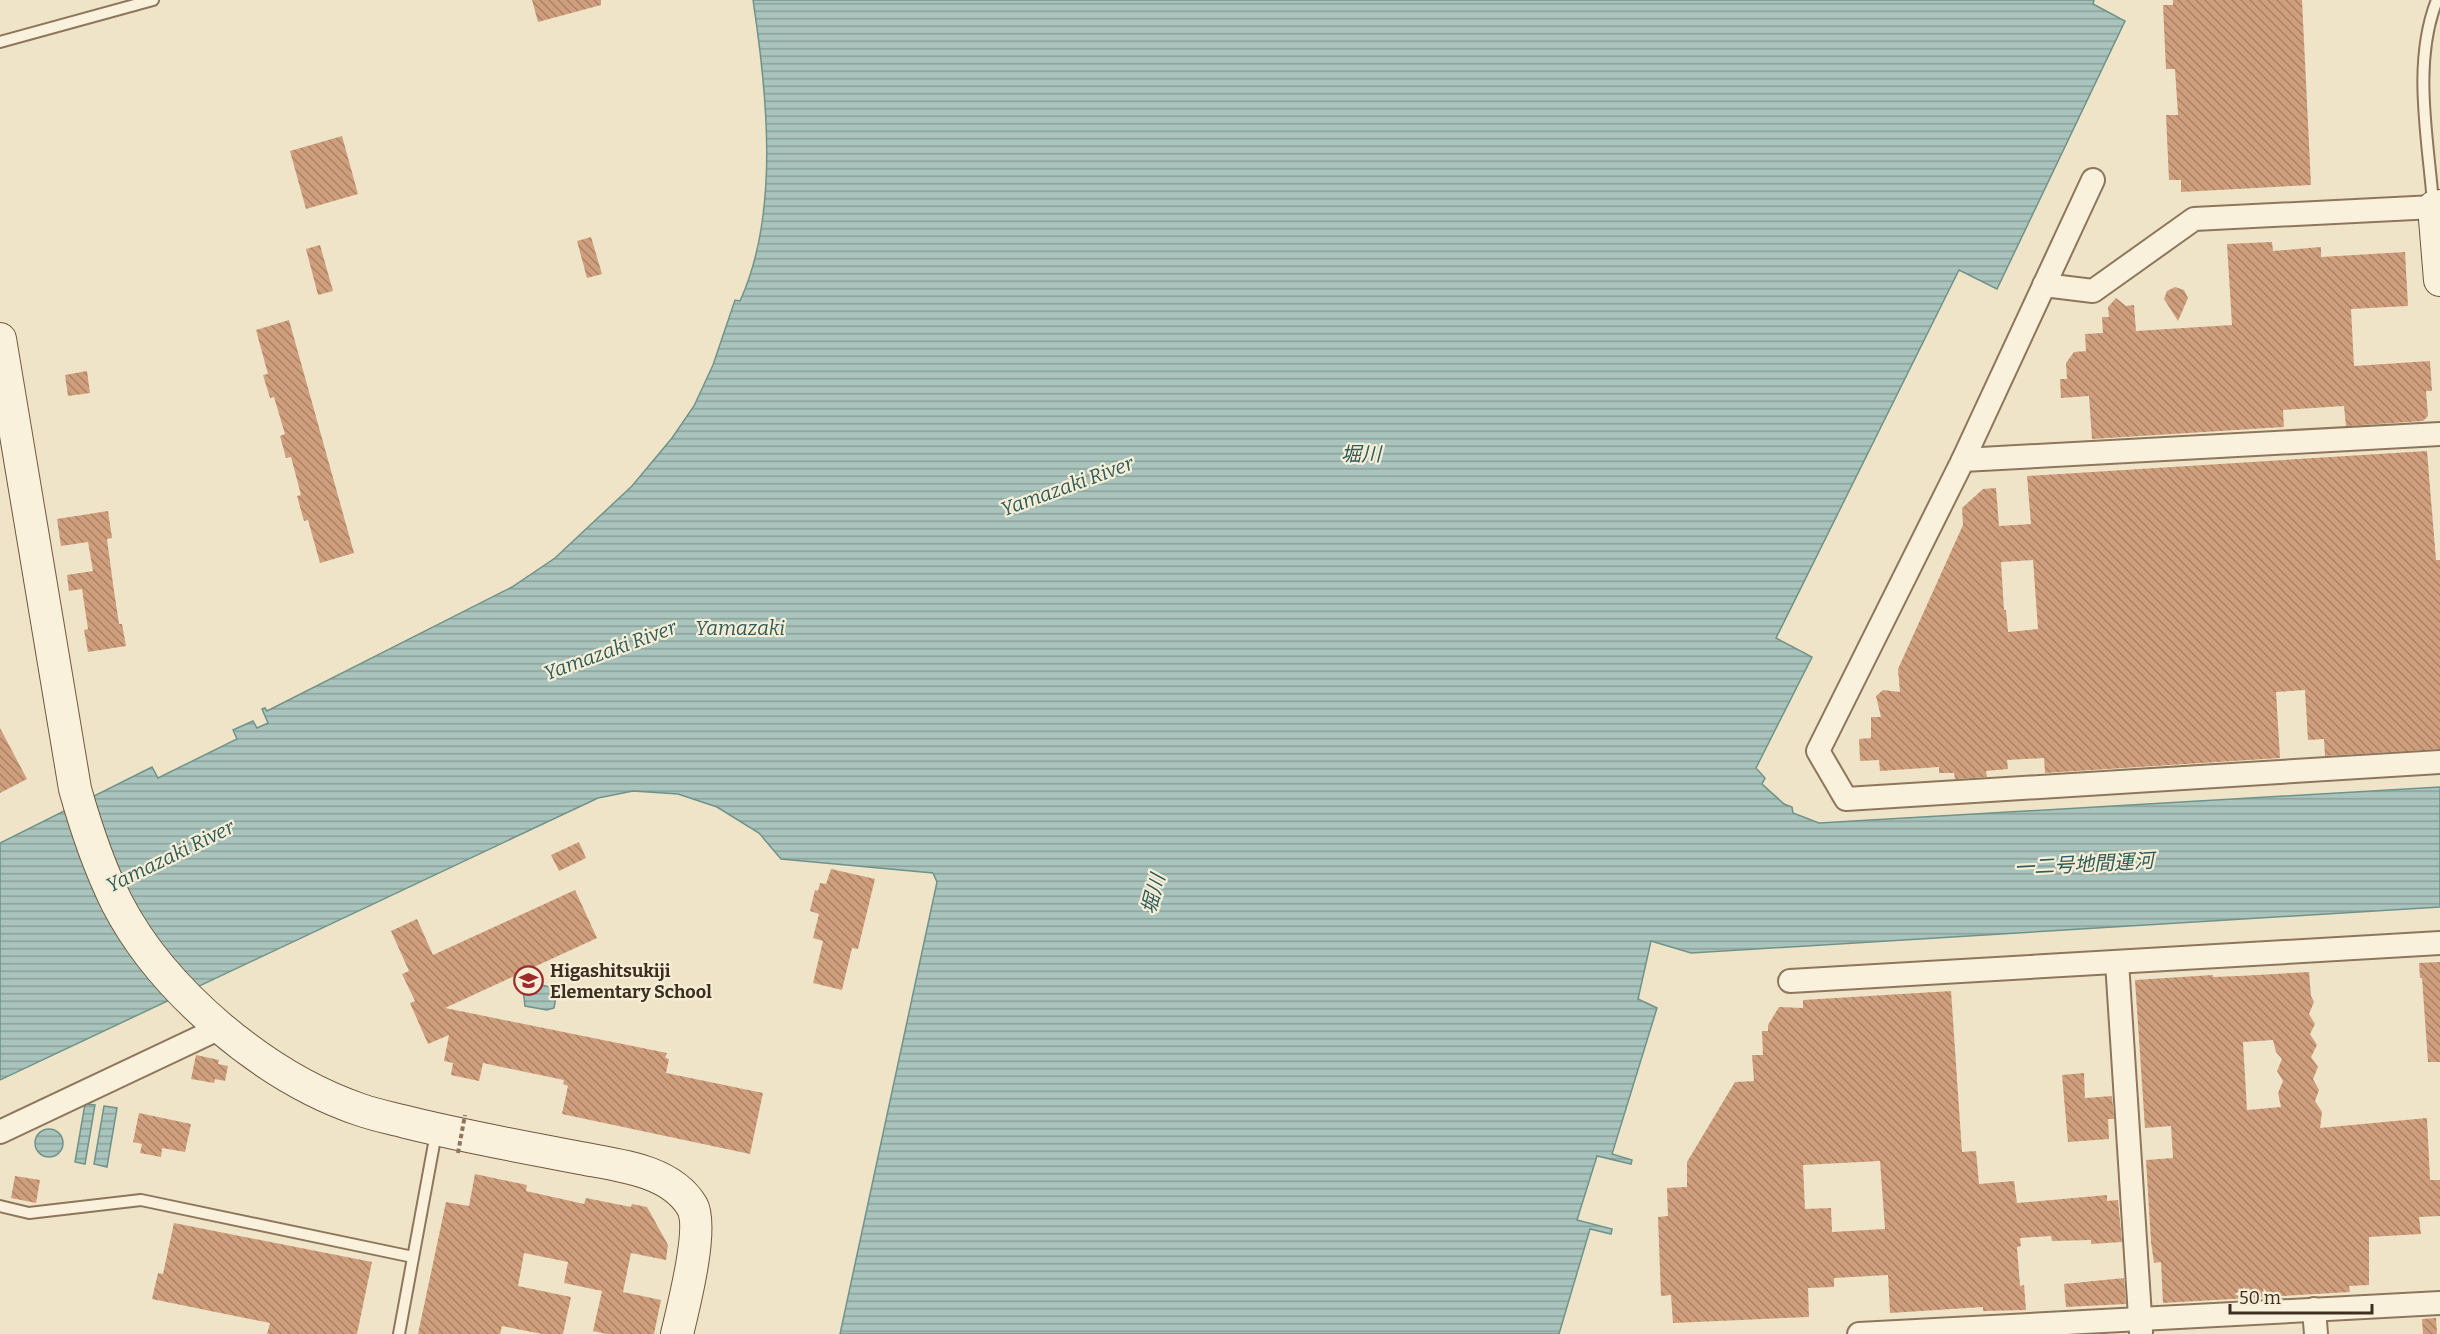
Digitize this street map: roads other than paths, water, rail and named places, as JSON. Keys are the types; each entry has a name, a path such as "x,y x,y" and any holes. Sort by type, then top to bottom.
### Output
{"street":[{"path":"2093,180 1963,460 1818,751 1846,799 2440,762"},
{"path":"2044,285 2093,291 2194,219 2437,206 2440,280"},
{"path":"1,355 75,789 98,862 118,904 156,960 220,1028 295,1082 361,1110 437,1130 635,1169 672,1184 693,1207 695,1235 688,1288 677,1334"},
{"path":"1963,460 2440,434"},
{"path":"1790,981 2440,943"},
{"path":"2117,962 2140,1326"},
{"path":"0,1132 220,1028"},
{"path":"1859,1334 2140,1326 2314,1310 2440,1303"},
{"path":"2314,1310 2316,1334"}],"lane":[{"path":"0,42 153,0"},
{"path":"2437,206 2424,85 2425,44 2438,0"},
{"path":"399,1334 437,1130"},
{"path":"0,1206 29,1213 141,1200 413,1257"}],"water":[{"name":"堀川","path":"753,0 2094,0 2093,4 2125,21 1997,289 1959,270 1776,638 1812,657 1756,768 1765,778 1762,784 1784,804 1792,807 1793,813 1819,823 2440,787 2440,907 1691,953 1651,941 1638,999 1657,1008 1612,1154 1632,1160 1631,1164 1597,1156 1577,1220 1612,1229 1611,1234 1590,1229 1559,1334 840,1334 937,882 933,873 781,859 759,833 717,807 678,794 633,791 598,798 0,1080 0,843 152,767 158,778 237,739 233,730 253,721 257,728 268,723 262,709 265,708 267,711 512,587 555,558 632,486 672,438 694,406 713,365 735,300 740,301 753,267 761,230 767,152 766,113"},
{"path":"534,983 557,991 554,1008 547,1010 525,1006 523,989"},
{"path":"85,1104 95,1105 85,1164 75,1162"},
{"path":"104,1106 117,1108 107,1167 94,1164"},
{"path":"49,1129 59,1133 63,1143 59,1153 49,1157 39,1153 35,1143 39,1133"}],"place":[{"name":"Higashitsukiji Elementary School","path":"529,981"}],"water label":[{"name":"Yamazaki River","path":"1067,486"},
{"name":"Yamazaki","path":"740,628"},
{"name":"Yamazaki River","path":"610,650"},
{"name":"Yamazaki River","path":"170,856"},
{"name":"一二号地間運河","path":"2084,864"}]}
